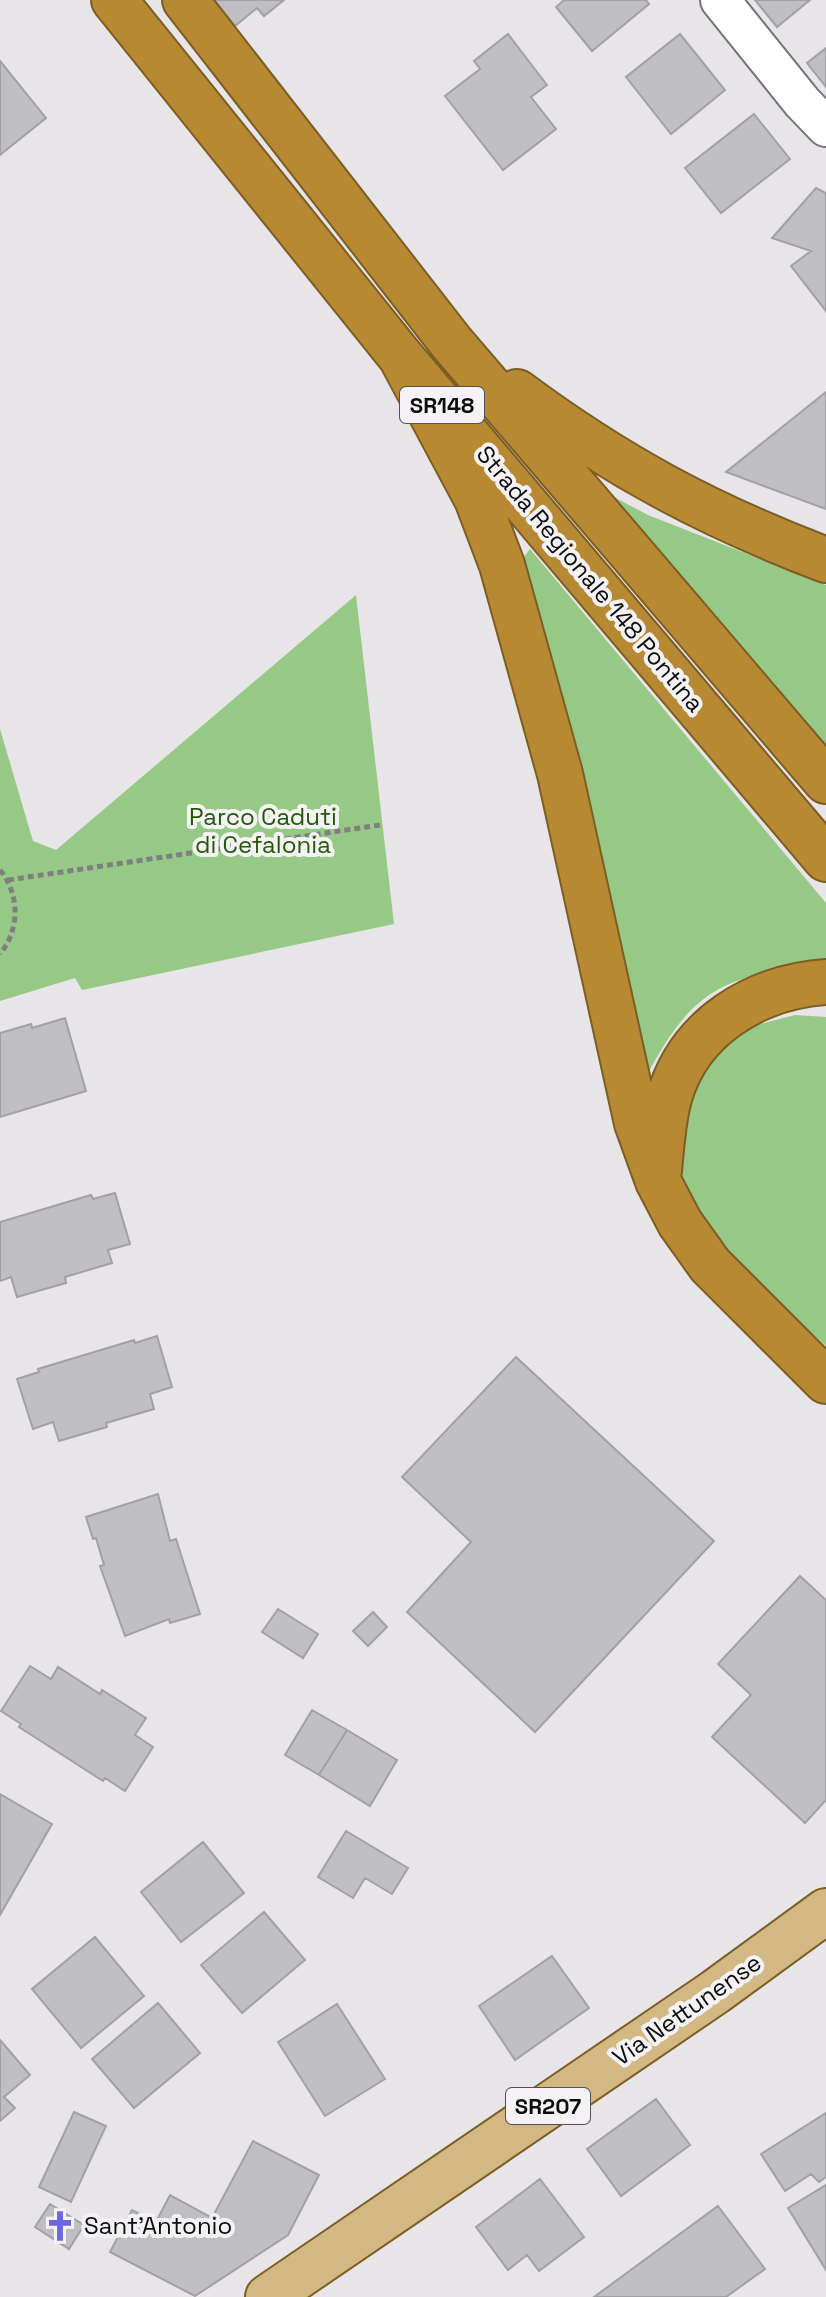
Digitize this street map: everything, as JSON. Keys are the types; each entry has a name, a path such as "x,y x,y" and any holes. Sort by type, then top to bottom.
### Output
{"highway":[{"path":"85,0 177,76"},
{"name":"Strada Regionale 148 Pontina","path":"114,0 401,357 826,859"},
{"name":"Strada Regionale 148 Pontina","path":"196,9 451,342 826,781"},
{"path":"451,342 565,428 656,484 750,531 826,560"},
{"path":"401,357 477,499 502,565 560,774 637,1123 658,1181 680,1223 710,1265 825,1379"},
{"path":"658,1181 669,1100 680,1069 696,1045 720,1020 745,1004 791,987 826,982"}],"main road":[{"name":"Via Nettunense","path":"268,2297 715,1992 826,1911"}],"street":[{"path":"720,0 826,127"}],"path":[{"path":"8,880 380,825"},
{"path":"0,870 14,896 15,915 11,936 0,954"}],"green space":[{"path":"597,488 648,515 826,585 826,765"},
{"path":"530,549 826,903 826,967 763,974 716,990 680,1023 646,1077 517,566"},
{"name":"Parco Caduti di Cefalonia","path":"356,595 394,924 82,990 75,978 0,1001 0,729 33,841 56,850"},
{"path":"795,1015 826,1017 826,1346 733,1261 708,1233 680,1178 676,1157 699,1066 748,1027"}],"building":[{"path":"214,0 284,0 264,16 257,8 235,26"},
{"path":"564,0 646,0 649,4 592,51 556,7"},
{"path":"755,0 810,0 777,27"},
{"path":"508,34 547,85 531,97 556,129 503,170 445,96 480,69 474,61"},
{"path":"680,34 725,90 671,134 626,77"},
{"path":"826,48 826,87 807,63"},
{"path":"0,61 46,118 0,155"},
{"path":"754,114 790,159 721,213 685,168"},
{"path":"816,188 826,193 826,311 791,266 811,251 772,238"},
{"path":"826,392 826,509 726,472"},
{"path":"65,1018 86,1091 0,1117 0,1033"},
{"path":"115,1193 130,1244 108,1250 112,1263 65,1277 66,1283 17,1297 11,1277 0,1281 0,1222 91,1195 93,1199"},
{"path":"157,1336 172,1387 150,1394 154,1409 59,1441 53,1422 33,1429 17,1379 39,1372 38,1369"},
{"path":"516,1357 714,1541 535,1732 407,1612 471,1542 402,1477"},
{"path":"158,1494 170,1541 176,1539 200,1614 170,1623 169,1619 125,1636 100,1566 104,1565 96,1538 93,1539 86,1517"},
{"path":"800,1576 826,1600 826,1800 805,1823 712,1737 751,1695 718,1664"},
{"path":"278,1609 318,1634 303,1658 262,1632"},
{"path":"373,1612 387,1627 368,1646 353,1631"},
{"path":"30,1666 51,1679 58,1667 146,1718 135,1735 153,1747 125,1791 105,1778 103,1781 19,1727 21,1724 1,1711"},
{"path":"312,1710 347,1730 319,1775 285,1755"},
{"path":"347,1730 397,1760 370,1806 319,1775"},
{"path":"0,1794 52,1824 0,1915"},
{"path":"346,1831 408,1868 392,1894 365,1878 353,1898 318,1877"},
{"path":"203,1842 244,1893 181,1942 141,1892"},
{"path":"264,1912 305,1960 242,2013 201,1965"},
{"path":"95,1937 144,1996 81,2048 32,1989"},
{"path":"552,1956 589,2008 515,2060 479,2006"},
{"path":"158,2003 200,2053 134,2108 92,2059"},
{"path":"337,2004 385,2079 325,2116 278,2042"},
{"path":"0,2040 30,2075 4,2097 15,2108 0,2121"},
{"path":"656,2099 690,2145 621,2196 587,2149"},
{"path":"74,2112 106,2126 71,2202 39,2187"},
{"path":"826,2113 826,2177 819,2182 811,2174 785,2191 761,2154"},
{"path":"253,2141 319,2175 288,2235 195,2296 110,2252 132,2210 156,2222 170,2195 212,2218"},
{"path":"540,2179 584,2237 539,2271 527,2255 508,2270 476,2227"},
{"path":"826,2185 826,2270 788,2208"},
{"name":"Sant'Antonio","path":"50,2204 84,2225 69,2249 35,2227"},
{"path":"718,2206 765,2269 726,2297 594,2297"}],"place":[{"name":"Sant'Antonio","path":"60,2226"}]}
